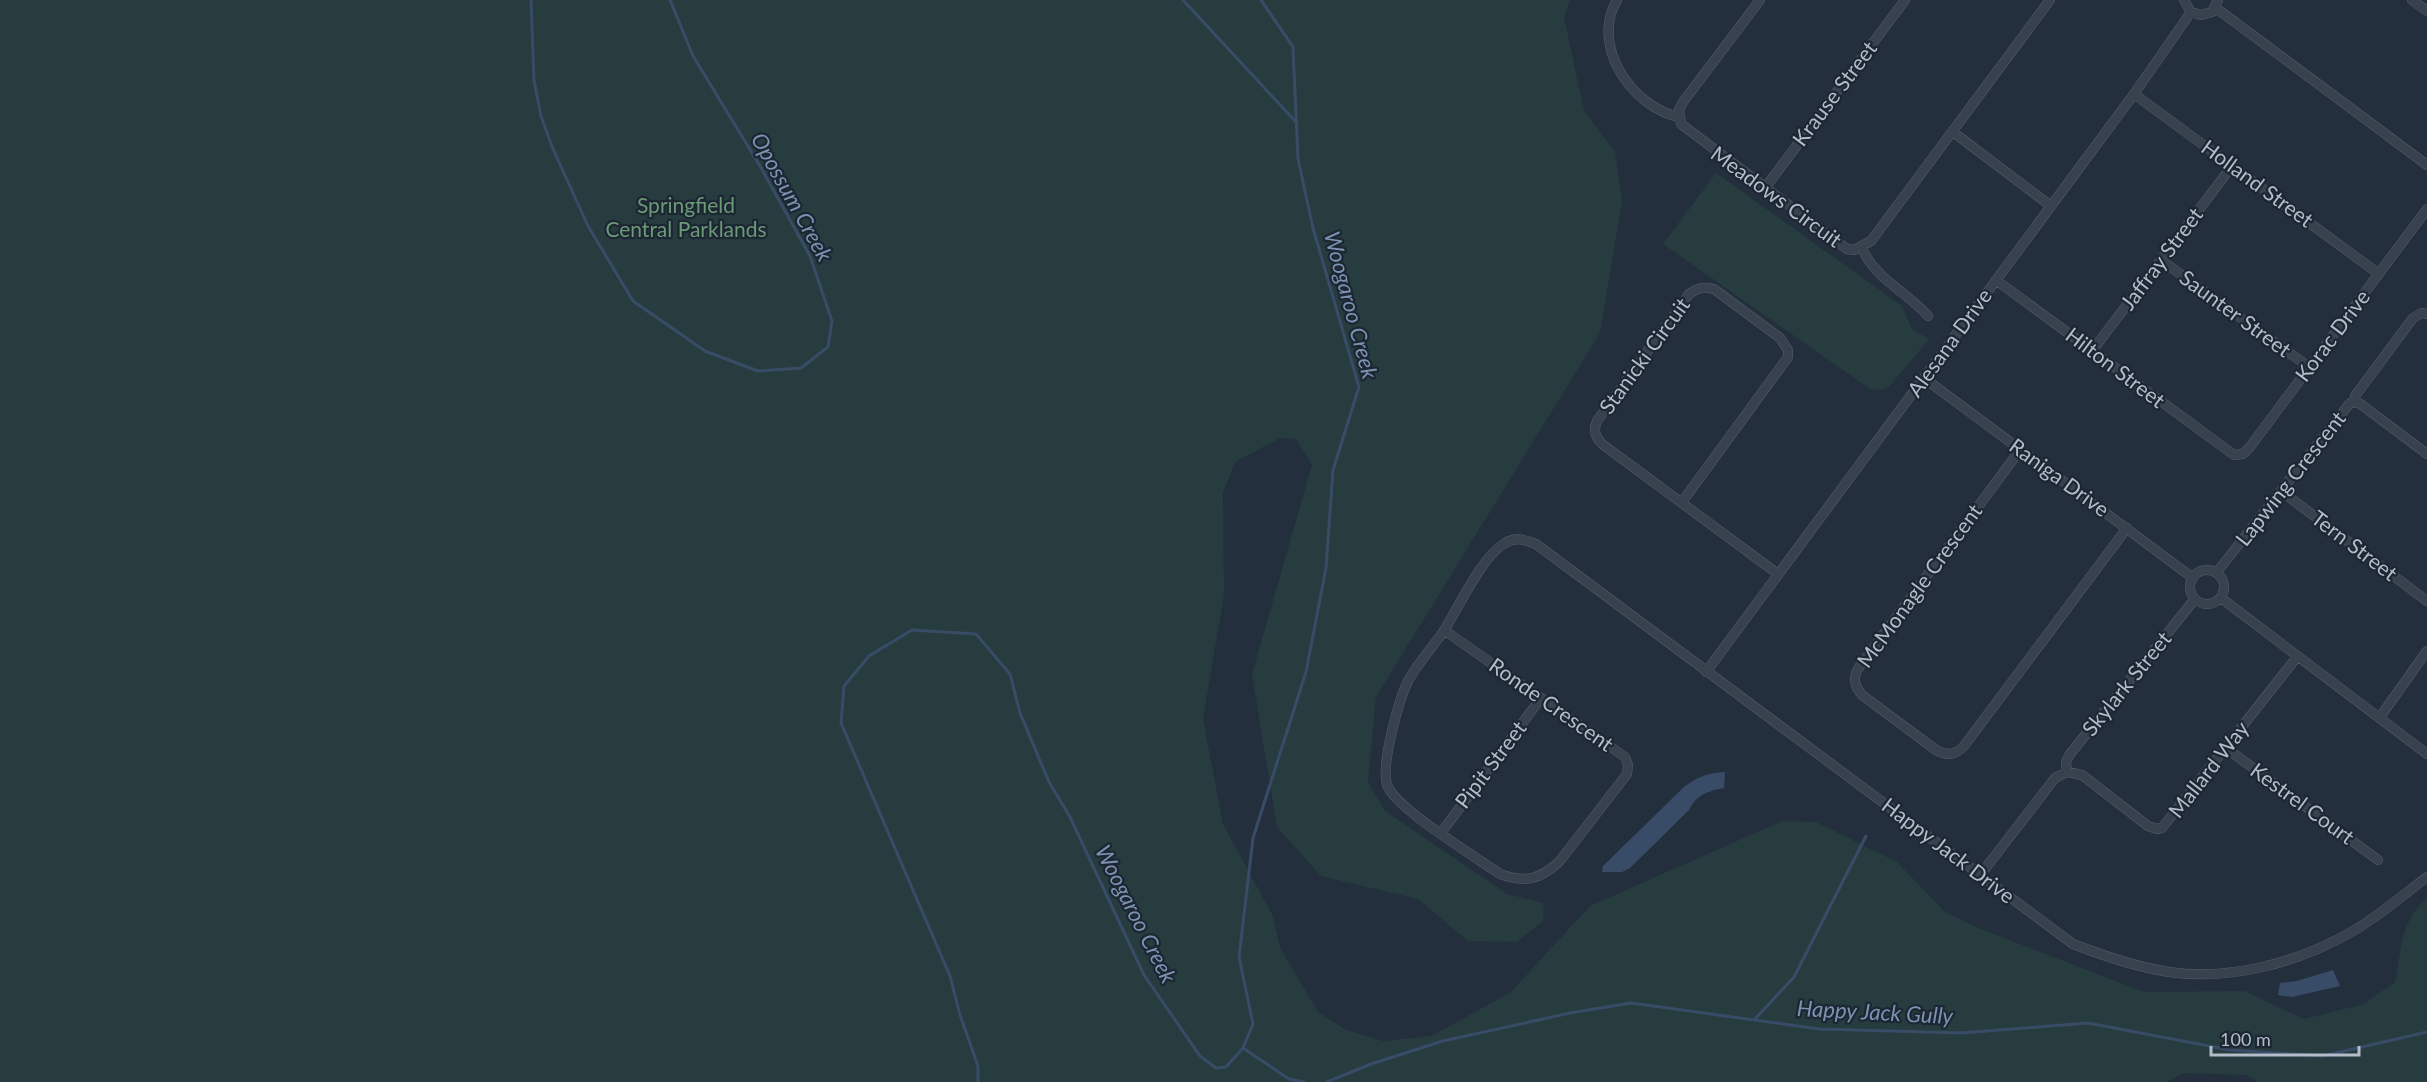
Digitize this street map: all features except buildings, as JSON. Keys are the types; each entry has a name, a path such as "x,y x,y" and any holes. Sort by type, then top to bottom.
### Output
{"street":[{"path":"1617,0 1613,7 1609,28 1611,54 1622,78 1639,95 1666,114 1679,117 1679,110 1683,102 1760,0"},
{"name":"Krause Street","path":"1765,188 1905,0"},
{"name":"Meadows Circuit","path":"1679,117 1680,124 1686,130 1847,249 1862,248 1871,241 2050,0"},
{"path":"2184,0 2191,12 2201,15 2212,12 2217,4 2427,165"},
{"path":"2412,0 2427,11"},
{"name":"Alesana Drive","path":"1706,672 2134,94 2191,12"},
{"name":"Holland Street","path":"2134,94 2379,274"},
{"path":"1953,132 2051,206"},
{"name":"Jaffray Street","path":"2092,351 2232,166"},
{"name":"Korac Drive","path":"2234,455 2243,454 2250,447 2427,209"},
{"path":"1862,248 1873,269 1915,302 1928,316"},
{"name":"Saunter Street","path":"2161,260 2309,368"},
{"name":"Hilton Street","path":"1996,280 2234,455"},
{"name":"Stanicki Circuit","path":"1682,502 1788,357 1788,350 1780,338 1714,289 1707,287 1701,287 1689,294 1594,427 1595,434 1602,444 1778,574"},
{"path":"2355,401 2355,396 2413,318 2422,313 2427,314"},
{"name":"Raniga Drive","path":"1924,378 2193,578"},
{"name":"Lapwing Crescent","path":"2217,572 2350,403 2355,401 2427,454"},
{"name":"McMonagle Crescent","path":"2020,450 1860,666 1854,678 1862,695 1936,750 1950,754 1958,752 1964,746 2127,528"},
{"name":"Tern Street","path":"2281,491 2427,601"},
{"name":"Happy Jack Drive","path":"1512,540 1522,539 1536,544 2073,944 2109,958 2171,972 2201,973 2240,971 2277,963 2324,947 2355,930 2427,877"},
{"name":"Ronde Crescent","path":"1444,630 1625,757 1629,765 1627,774 1559,862 1546,873 1533,879 1514,879 1500,874 1401,805 1387,786 1385,775 1387,750 1408,681 1444,630 1462,596 1496,550 1512,540"},
{"path":"2207,569 2217,572 2224,581 2224,592 2221,598 2205,604 2195,599 2190,589 2193,578 2207,569"},
{"path":"2221,598 2427,754"},
{"name":"Skylark Street","path":"2067,772 2066,762 2070,754 2195,599"},
{"path":"2380,717 2427,651"},
{"name":"Mallard Way","path":"2067,772 2082,775 2148,826 2157,829 2167,824 2297,657"},
{"name":"Pipit Street","path":"1441,833 1541,698"},
{"name":"Kestrel Court","path":"2226,748 2378,860"},
{"path":"1981,874 2055,778 2067,772"}],"green space":[{"name":"Springfield Central Parklands","path":"0,0 1570,0 1564,17 1584,110 1615,152 1622,201 1600,333 1376,697 1368,782 1385,811 1507,894 1544,903 1543,921 1517,942 1468,941 1418,899 1321,876 1277,827 1252,674 1312,465 1296,439 1280,438 1235,462 1223,493 1224,595 1203,719 1223,824 1273,916 1280,948 1318,1012 1346,1030 1383,1041 1431,1036 1510,993 1590,906 1782,821 1816,822 1897,862 1945,912 1976,927 2144,992 2244,991 2304,1019 2364,1004 2395,982 2407,926 2412,915 2427,899 2427,1082 2258,1082 2246,1075 2183,1073 2167,1082 0,1082"},
{"path":"1716,173 1902,306 1912,329 1929,339 1889,387 1880,390 1870,389 1663,244"}],"water":[{"path":"1725,772 1724,788 1699,797 1689,810 1630,868 1622,872 1602,872 1603,866 1684,787 1703,776"},
{"path":"2333,970 2340,986 2292,997 2278,995 2280,983 2297,981"}],"waterway":[{"name":"Opossum Creek","path":"531,0 534,80 541,116 553,149 588,226 633,301 705,351 758,371 801,368 828,347 832,321 810,256 760,166 693,56 670,0"},
{"name":"Opossum Creek","path":"1183,0 1296,122"},
{"name":"Woogaroo Creek","path":"978,1082 978,1066 960,1015 950,976 841,723 844,686 869,656 912,630 976,634 1010,674 1020,713 1049,782 1070,817 1144,975 1200,1056 1216,1068 1226,1067 1243,1048 1253,1024 1239,957 1253,838 1306,672 1326,568 1333,470 1359,387 1313,228 1298,159 1293,47 1261,0"},
{"path":"1755,1019 1794,977 1866,836"},
{"name":"Happy Jack Gully","path":"1327,1082 1371,1064 1443,1041 1570,1013 1631,1003 1820,1029 1962,1033 2088,1023 2230,1050 2323,1056 2427,1032"},
{"name":"Happy Jack Gully","path":"1243,1048 1289,1079 1304,1082"}]}
